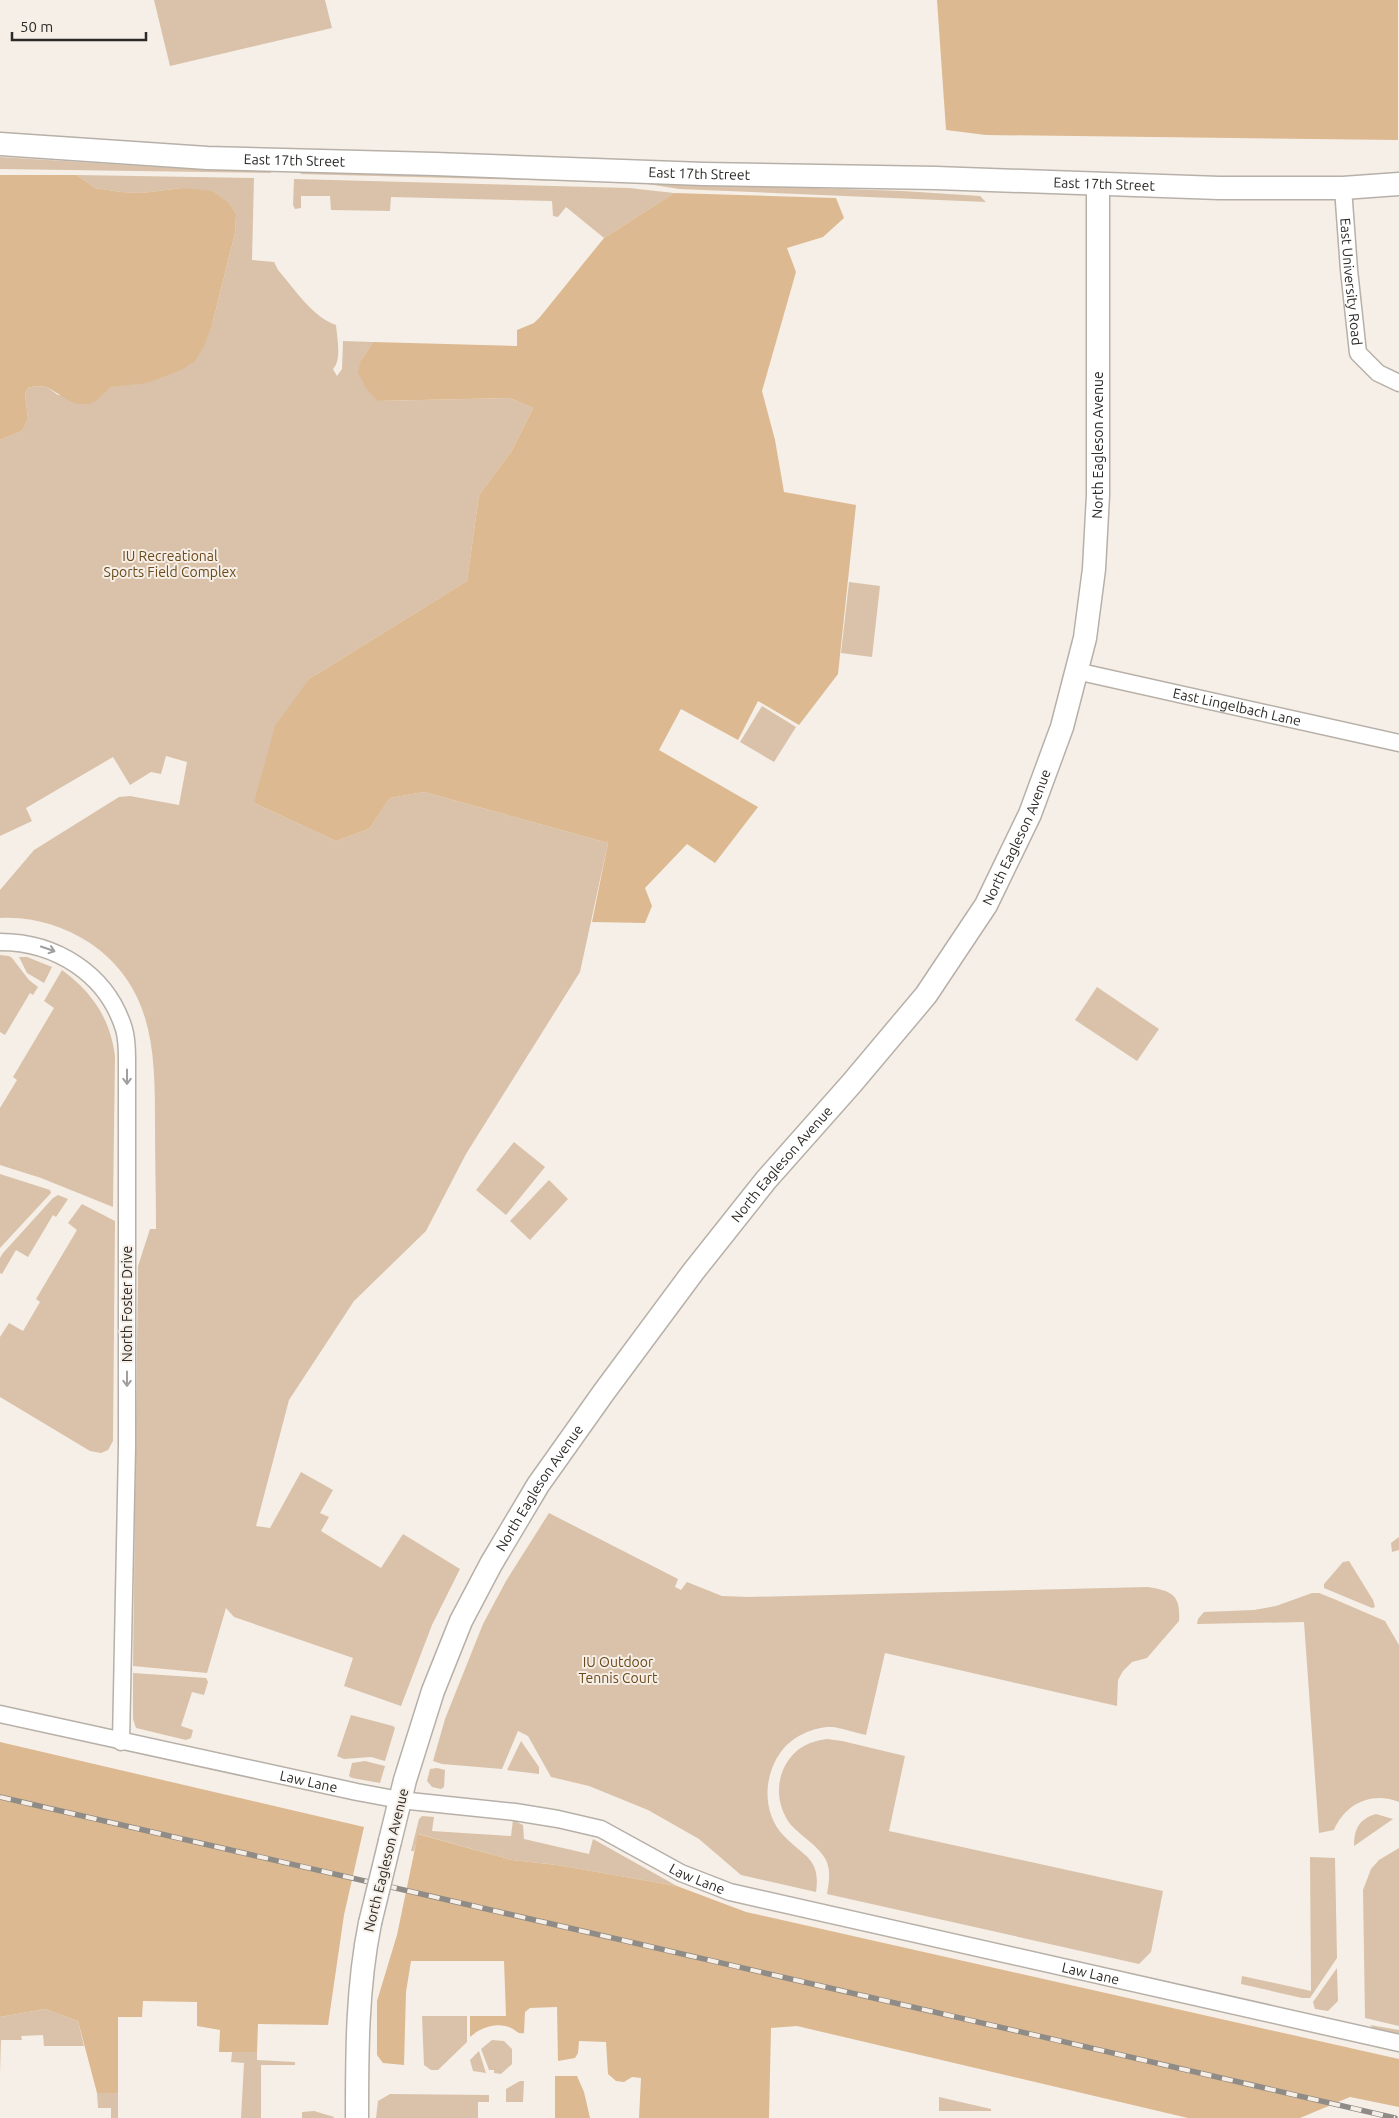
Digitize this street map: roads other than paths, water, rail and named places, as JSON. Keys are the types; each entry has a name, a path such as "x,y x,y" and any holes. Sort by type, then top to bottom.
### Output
{"street":[{"name":"East 17th Street","path":"0,144 207,158 1219,188 1343,188 1399,184"},
{"name":"North Eagleson Avenue","path":"357,2118 359,2007 364,1950 400,1800 433,1691 461,1620 491,1564 538,1485 677,1292 766,1180 852,1083 926,995 986,905 1030,814 1062,727 1085,638 1094,569 1098,504 1098,184"},
{"name":"East University Road","path":"1343,188 1358,353 1378,374 1399,383"},
{"name":"East Lingelbach Lane","path":"1076,671 1399,742"},
{"name":"North Foster Drive","path":"0,942 37,946 69,959 89,974 105,992 125,1030 127,1060 126,1466 121,1742"},
{"name":"Law Lane","path":"0,1714 121,1742 400,1800 515,1812 601,1829 681,1873 730,1892 1399,2043"}],"railway":[{"path":"0,1797 1395,2118"}],"park label":[{"name":"IU Recreational Sports Field Complex","path":"170,564"},
{"name":"IU Outdoor Tennis Court","path":"618,1670"}]}
